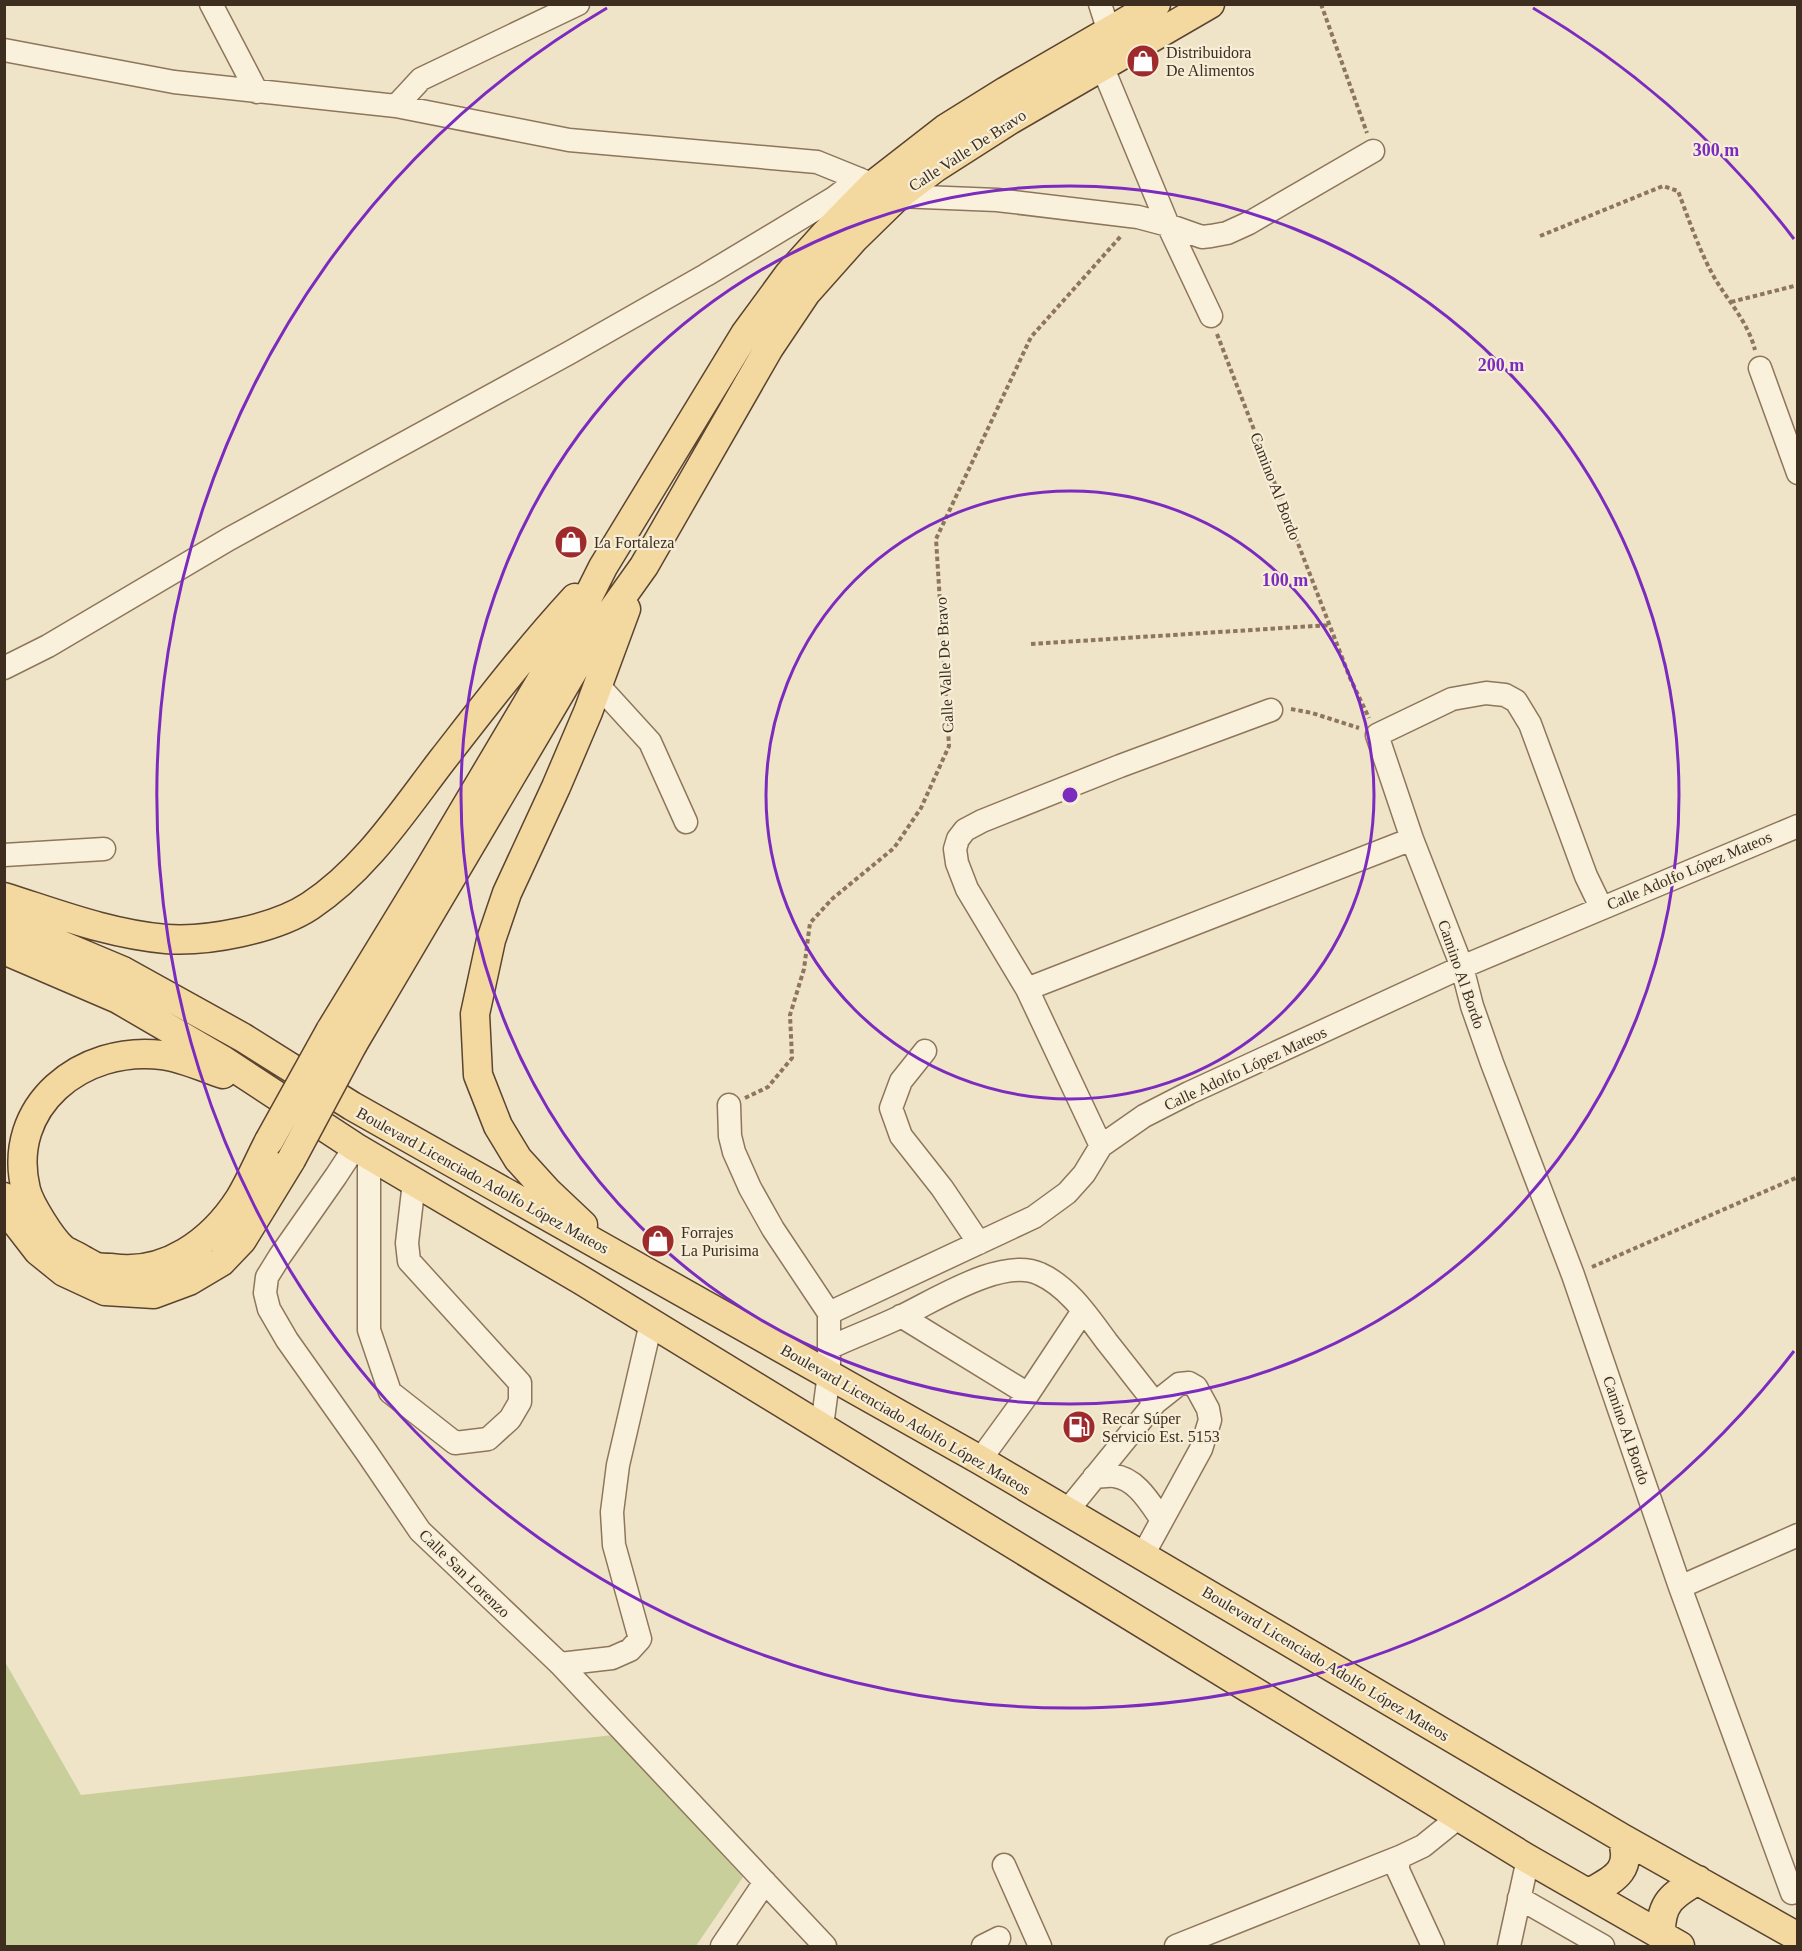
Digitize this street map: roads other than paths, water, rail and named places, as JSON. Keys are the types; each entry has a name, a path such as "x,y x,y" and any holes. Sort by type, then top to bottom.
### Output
{"main road":[{"name":"Calle Valle De Bravo","path":"603,567 745,334 789,274 824,235 945,129 1156,4"},
{"name":"Calle Valle De Bravo","path":"644,566 726,419 775,339 806,293 854,239 877,187 935,168 1102,66 1210,4"},
{"path":"612,1253 547,1191 518,1159 503,1134 478,1075 475,1014 491,940 507,893 556,787 644,566"},
{"path":"266,1088 163,1055 120,1055 90,1064 60,1082 41,1104 26,1132 22,1164 27,1192 42,1222 62,1248 95,1266 129,1271 165,1264 193,1248 214,1230 240,1198 269,1141 341,1037 592,639 644,566"},
{"path":"4,897 122,933 169,939 215,937 269,925 309,907 347,878 390,830 518,663 603,567"},
{"path":"4,1197 14,1220 38,1251 64,1272 105,1291 154,1294 189,1281 221,1262 242,1240 291,1160 341,1037 429,868 574,625 603,567"},
{"name":"Boulevard Licenciado Adolfo López Mateos","path":"4,921 123,971 242,1037 352,1107 612,1253 829,1361 980,1460 1622,1838 1797,1937"},
{"name":"Boulevard Licenciado Adolfo López Mateos","path":"4,950 118,999 221,1059 362,1152 822,1426 1528,1859 1671,1941"},
{"path":"1588,1893 1612,1880 1621,1872 1626,1851 1622,1838"},
{"path":"1671,1941 1660,1920 1664,1908 1682,1889 1698,1880"}],"street":[{"path":"211,4 257,92"},
{"path":"396,106 421,79 579,4"},
{"path":"1100,4 1109,32"},
{"path":"4,50 174,82 396,106 569,140 817,162 877,187 1138,217 1202,237 1227,232 1249,223 1373,151"},
{"path":"1102,66 1168,225 1210,316"},
{"path":"4,668 48,646 229,539 569,353 706,275 834,198 877,187"},
{"path":"1760,368 1797,473"},
{"path":"598,685 650,742 686,822"},
{"name":"Camino Al Bordo","path":"1601,907 1586,876 1530,724 1516,701 1506,695 1486,693 1452,699 1377,735 1412,839 1462,967 1472,1006 1492,1063 1574,1275 1680,1587 1795,1891"},
{"path":"1101,1146 1027,989 967,889 957,863 955,849 958,839 965,830 982,821 1270,710"},
{"name":"Calle Adolfo López Mateos","path":"829,1313 1034,1217 1067,1194 1084,1174 1101,1146 1144,1116 1189,1093 1462,967 1797,826"},
{"path":"1027,989 1412,839"},
{"path":"4,855 104,849"},
{"path":"925,1051 901,1081 891,1108 901,1136 942,1188 979,1243"},
{"path":"729,1105 730,1136 734,1152 750,1188 773,1229 829,1313 829,1361 822,1426"},
{"path":"362,1152 369,1330 390,1392 455,1443 488,1439 510,1419 520,1402 520,1383 409,1262 407,1242 414,1182"},
{"name":"Calle San Lorenzo","path":"362,1152 336,1176 267,1277 265,1293 270,1309 287,1340 368,1453 420,1531 560,1664 825,1947"},
{"path":"829,1361 901,1316 953,1290 998,1272 1027,1270 1040,1274 1058,1285 1083,1311 1155,1403"},
{"path":"980,1460 1028,1394 1083,1311"},
{"path":"901,1316 1028,1394"},
{"path":"560,1664 612,1658 630,1650 640,1639 614,1545 612,1512 618,1465 651,1323"},
{"path":"1067,1511 1155,1403 1179,1384 1189,1383 1196,1386 1203,1396 1210,1420 1201,1449 1143,1555"},
{"path":"1094,1477 1114,1476 1126,1479 1138,1489 1162,1520"},
{"path":"1680,1587 1797,1535"},
{"path":"1176,1947 1402,1856 1423,1846 1459,1817"},
{"path":"1402,1856 1398,1863 1398,1870 1433,1947"},
{"path":"1509,1947 1528,1859"},
{"path":"1004,1865 1040,1947"},
{"path":"722,1947 765,1882"},
{"path":"1763,1916 1795,1891"},
{"path":"1519,1898 1603,1947"}],"place":[{"name":"Distribuidora De Alimentos","path":"1143,61"},
{"name":"La Fortaleza","path":"571,542"},
{"name":"Forrajes La Purisima","path":"658,1241"},
{"name":"Recar Súper Servicio Est. 5153","path":"1079,1427"}]}
